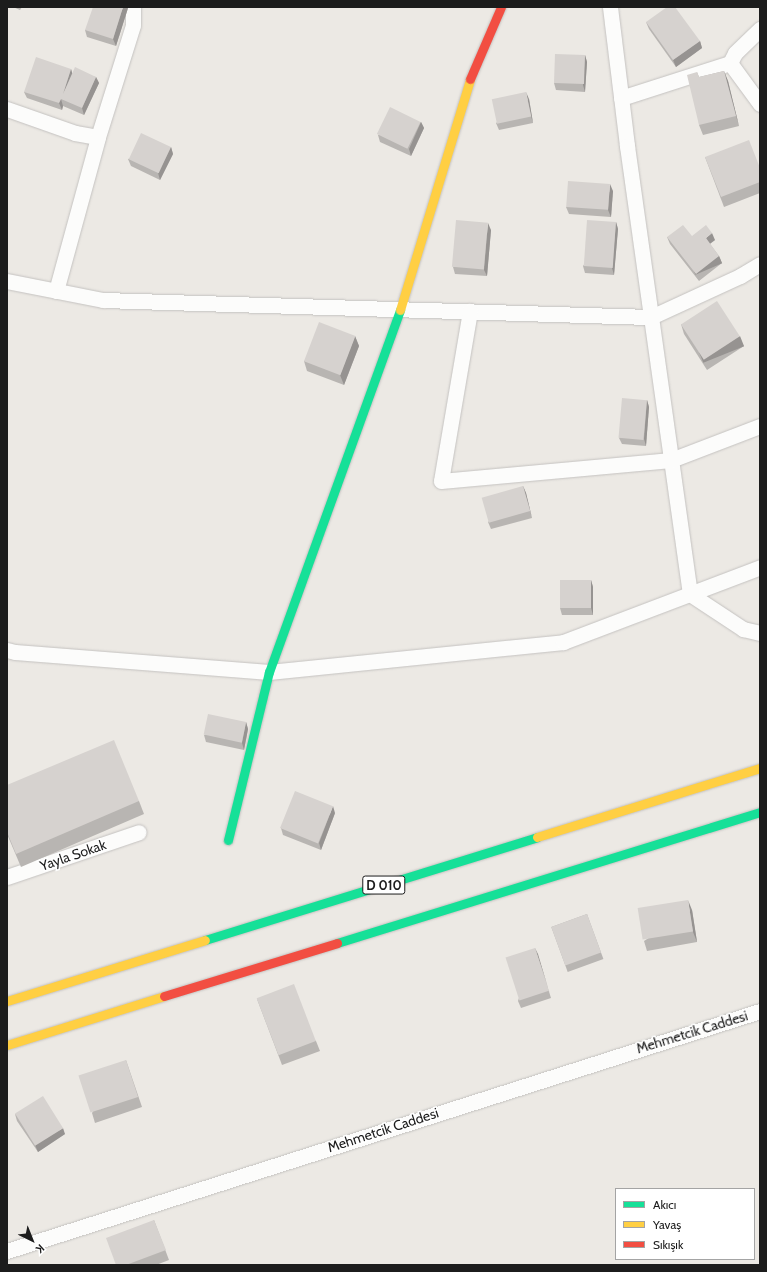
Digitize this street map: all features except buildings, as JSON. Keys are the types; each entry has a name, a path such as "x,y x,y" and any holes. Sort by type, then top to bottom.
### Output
{"main road":[{"path":"228,840 269,672 400,309 470,78 501,7"},
{"name":"D 010","path":"7,1001 760,768"},
{"path":"7,1045 760,812"}],"street":[{"path":"56,291 98,137 132,25 133,7"},
{"path":"610,7 621,98 690,594 743,629 760,633"},
{"path":"730,63 734,53 760,28"},
{"path":"621,98 730,63"},
{"path":"730,63 760,104"},
{"path":"7,109 75,133 98,137"},
{"path":"7,281 103,300 651,317 740,276 760,264"},
{"path":"470,311 441,481 671,460 760,426"},
{"path":"10,655 269,672 563,642 760,567"},
{"name":"Yayla Sokak","path":"7,877 139,832"},
{"name":"Mehmetcik Caddesi","path":"7,1251 760,1011"}],"traffic: fast":[{"path":"228,840 269,672 400,310"},
{"path":"337,943 760,812"},
{"path":"205,940 537,837"}],"traffic: slow":[{"path":"400,310 470,79"},
{"path":"537,837 760,768"},
{"path":"7,1001 205,940"},
{"path":"7,1045 164,996"}],"traffic: jam":[{"path":"470,79 501,7"},
{"path":"164,996 337,943"}]}
